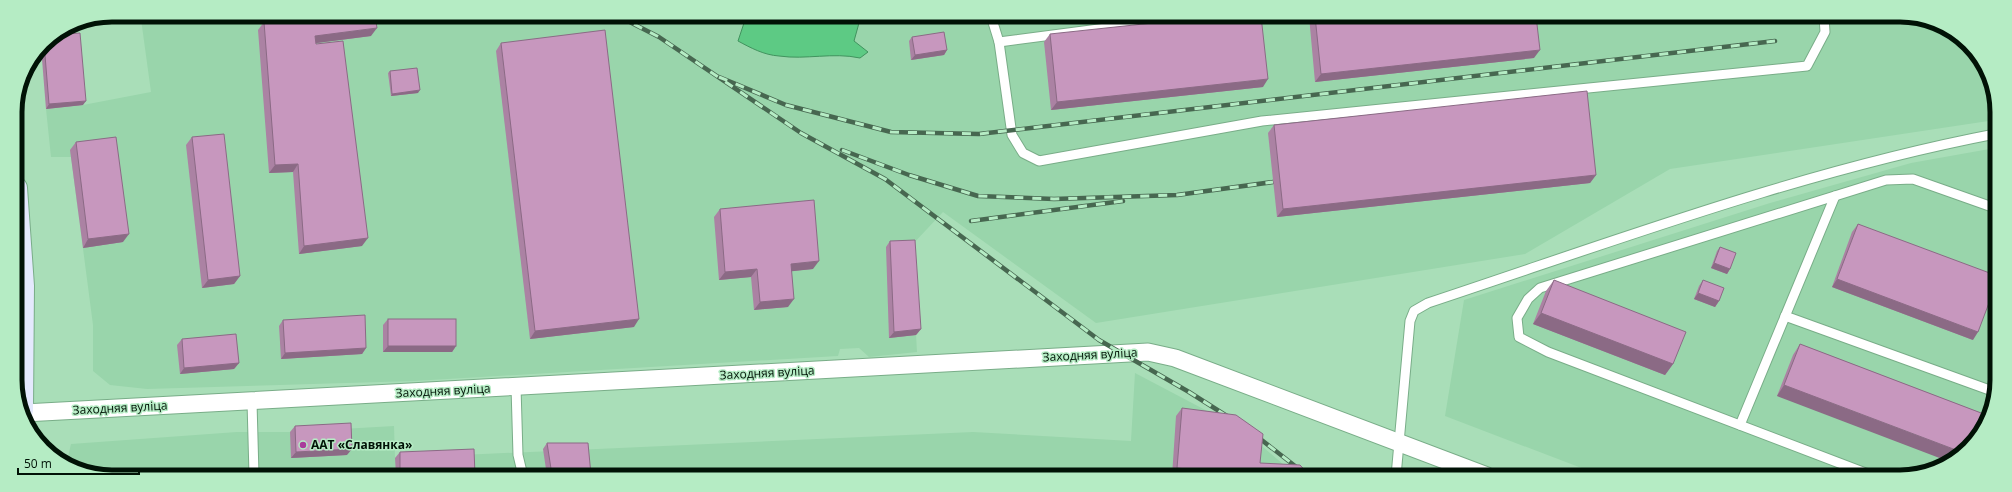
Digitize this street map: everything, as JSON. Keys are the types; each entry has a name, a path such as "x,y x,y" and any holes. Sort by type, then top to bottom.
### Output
{"main road":[{"path":"22,272 22,309"}],"street":[{"name":"Заходняя вуліца","path":"29,414 1148,352 1175,358 1471,470"}],"lane":[{"path":"993,22 1000,42 1012,135 1023,153 1039,162 1262,121 1807,66 1825,32 1824,22"},
{"path":"1000,42 1152,22"},
{"path":"1397,470 1410,321 1414,312 1428,303 1737,201 1932,146 1990,135"},
{"path":"1858,470 1548,352 1519,337 1517,318 1528,298 1540,288 1886,180 1913,179 1990,206"},
{"path":"1740,425 1835,196"},
{"path":"1785,316 1989,390"},
{"path":"516,387 518,455 522,470"},
{"path":"252,402 254,470"}],"shaded area":[{"path":"141,22 1900,22 1918,24 1940,31 1964,48 1981,72 1985,83 1990,106 1990,121 1670,169 1525,254 1096,323 943,212 911,246 917,352 869,357 859,348 840,349 838,356 414,381 147,389 110,385 93,371 93,325 71,157 51,157 46,109 83,105 151,92"},
{"path":"744,22 858,22 854,41 868,52 860,58 850,56 789,57 763,53 738,41"},
{"path":"1990,149 1990,386 1983,415 1975,430 1959,448 1940,461 1924,467 1906,470 1587,470 1445,416 1464,300 1770,203 1911,163"},
{"path":"1135,373 1230,423 1257,442 1290,470 106,470 83,465 68,458 71,444 237,432 290,432 394,426 395,458 973,432 1131,441"}],"building":[{"path":"264,22 376,22 377,28 315,36 316,44 343,41 368,238 304,246 298,164 275,165"},
{"path":"1162,22 1262,22 1268,79 1057,102 1050,34"},
{"path":"1316,22 1537,22 1540,50 1321,74"},
{"path":"605,30 639,319 535,331 501,43"},
{"path":"944,32 947,50 915,55 912,37"},
{"path":"80,33 86,101 49,104 45,52 67,34"},
{"path":"417,68 420,90 392,94 390,71"},
{"path":"1587,91 1596,175 1283,209 1274,125"},
{"path":"224,134 240,276 208,280 192,137"},
{"path":"116,137 129,234 88,239 76,142"},
{"path":"814,200 819,261 791,264 794,299 760,302 757,269 725,272 720,209"},
{"path":"1858,224 1990,273 1990,300 1978,332 1837,279"},
{"path":"915,240 921,329 894,332 890,241"},
{"path":"1720,247 1736,253 1730,269 1714,263"},
{"path":"1554,280 1686,332 1673,364 1541,313"},
{"path":"1703,280 1724,288 1719,301 1698,293"},
{"path":"365,315 366,348 285,353 283,320"},
{"path":"388,319 456,319 456,346 388,346"},
{"path":"236,334 239,363 184,368 182,339"},
{"path":"1800,344 1983,414 1975,430 1956,450 1784,385"},
{"path":"1182,408 1236,415 1263,434 1260,463 1300,465 1305,470 1196,470 1177,468"},
{"path":"351,423 352,449 296,452 295,426"},
{"path":"547,443 588,443 591,470 551,470"},
{"path":"474,449 475,470 400,470 400,452"}],"railway":[{"path":"630,22 659,37 801,133 885,179 1099,340 1189,392 1230,418"},
{"path":"719,77 786,105 891,132 979,134 1775,41"},
{"path":"842,150 909,175 978,196 1054,199 1177,195 1273,182"},
{"path":"971,221 1123,201"},
{"path":"1254,434 1300,470"}],"place":[{"name":"ААТ «Славянка»","path":"303,445"}]}
